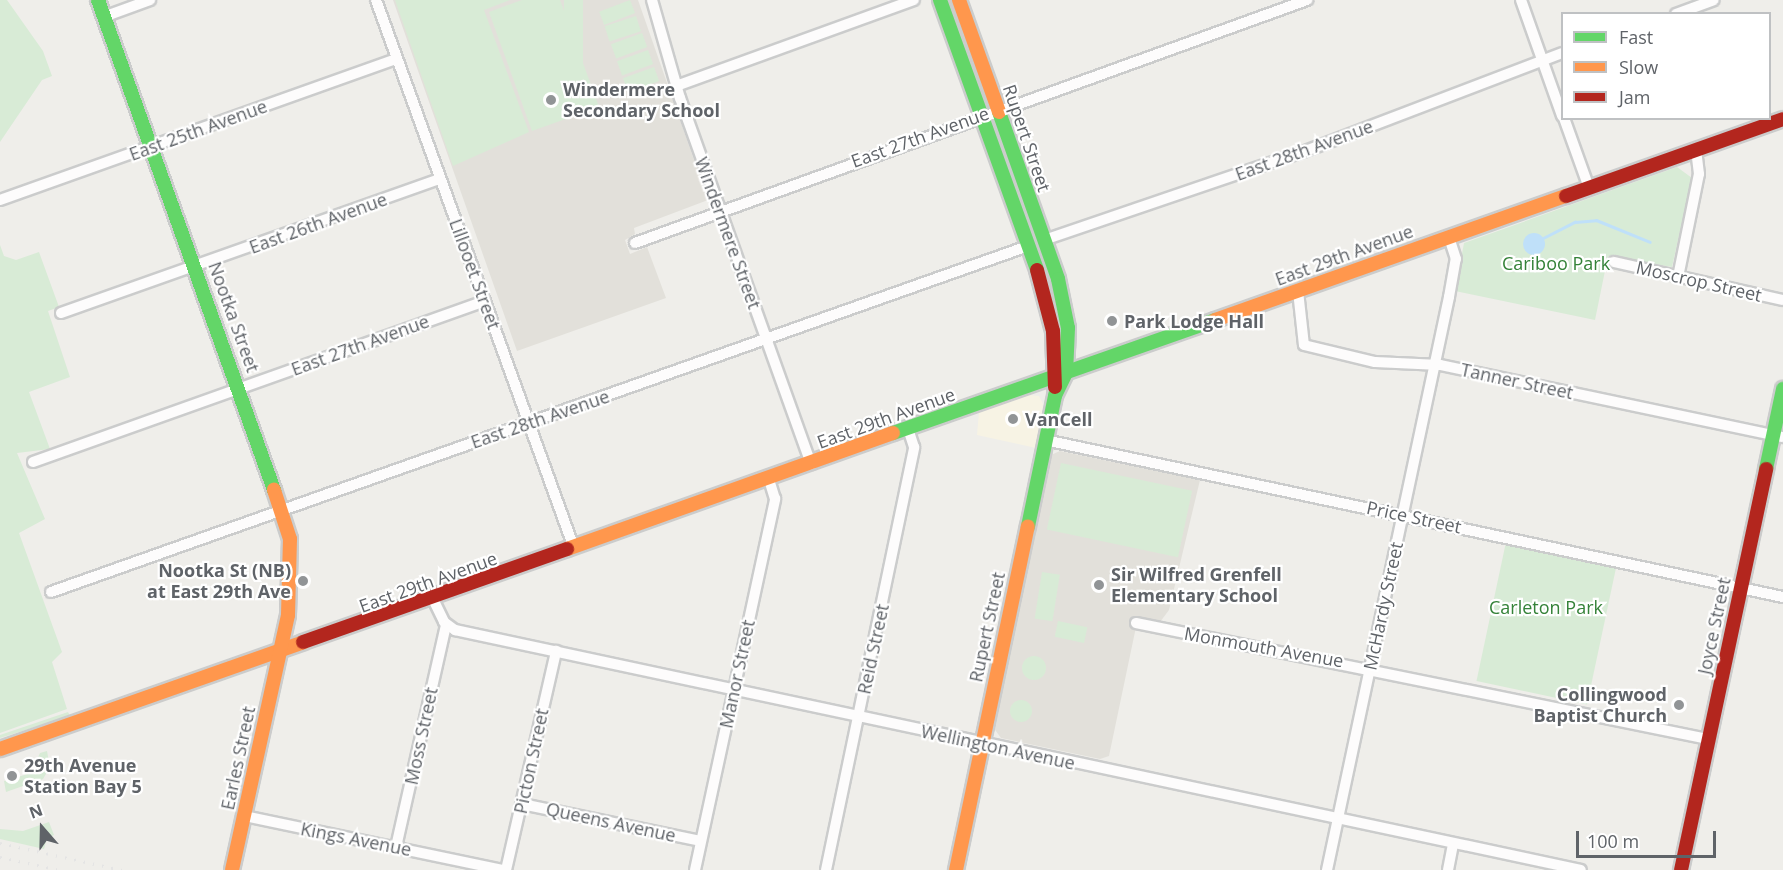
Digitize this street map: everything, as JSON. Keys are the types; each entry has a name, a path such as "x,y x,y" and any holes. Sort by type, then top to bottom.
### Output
{"street":[{"name":"Nootka Street","path":"98,0 106,16 198,266 284,509 292,582 279,654"},
{"path":"106,16 150,0"},
{"name":"Lillooet Street","path":"376,0 574,548"},
{"name":"Windermere Street","path":"652,0 676,86 811,464"},
{"path":"676,86 914,0"},
{"name":"Rupert Street","path":"940,0 1049,308 1060,375"},
{"name":"Rupert Street","path":"956,870 1068,328 1044,240 959,0"},
{"name":"East 27th Avenue","path":"635,243 997,109 1307,0"},
{"path":"1521,0 1561,111"},
{"path":"1682,12 1714,0"},
{"name":"East 28th Avenue","path":"1044,240 1302,152 1561,54"},
{"name":"East 25th Avenue","path":"0,200 396,59"},
{"name":"East 29th Avenue","path":"0,749 279,654 1783,119"},
{"path":"1564,120 1589,188"},
{"path":"1678,277 1699,174 1696,150"},
{"name":"East 26th Avenue","path":"61,313 439,179"},
{"name":"McHardy Street","path":"1327,870 1456,259 1449,237"},
{"name":"East 28th Avenue","path":"51,592 1028,246"},
{"name":"Moscrop Street","path":"1614,262 1783,300"},
{"name":"Tanner Street","path":"1298,291 1304,345 1375,362 1433,364 1778,436"},
{"name":"East 27th Avenue","path":"33,462 484,301"},
{"name":"Joyce Street","path":"1681,870 1741,587 1778,436 1783,389"},
{"name":"Reid Street","path":"826,870 914,447 908,429"},
{"name":"Price Street","path":"1046,440 1783,597"},
{"name":"Manor Street","path":"695,870 774,499 769,479"},
{"path":"433,599 446,626"},
{"name":"Monmouth Avenue","path":"1136,623 1370,666 1708,738"},
{"name":"Wellington Avenue","path":"446,626 734,690 1581,870"},
{"name":"Moss Street","path":"396,847 446,626"},
{"name":"Picton Street","path":"505,870 556,651"},
{"name":"Earles Street","path":"232,870 279,654"},
{"name":"Queens Avenue","path":"522,804 700,841"},
{"name":"Kings Avenue","path":"244,816 505,870"},
{"path":"1448,870 1453,844"}],"shaded area":[{"name":"Windermere Secondary School","path":"393,0 638,0 708,200 634,228 635,234 625,240 630,254 647,247 666,298 517,351"},
{"path":"1028,395 1039,396 1043,404 1036,448 977,435 979,412"},
{"name":"Sir Wilfred Grenfell Elementary School","path":"1060,451 1200,480 1169,610 1160,622 1136,627 1109,756 1100,759 1001,738 993,727 1051,455"}],"green space":[{"path":"0,0 7,0 43,51 52,76 42,80 0,142"},
{"path":"395,0 510,0 484,10 529,132 453,166"},
{"path":"522,0 560,0 599,107 532,131 489,12"},
{"path":"564,0 583,0 583,114 564,114"},
{"path":"630,0 635,13 604,25 599,12"},
{"path":"636,16 641,31 610,41 605,26"},
{"path":"642,33 647,47 616,58 611,44"},
{"path":"648,50 653,64 622,75 617,61"},
{"path":"654,67 659,81 628,92 623,78"},
{"name":"Cariboo Park","path":"1677,167 1692,178 1672,267 1608,256 1595,320 1455,291 1464,243"},
{"path":"0,245 4,256 16,260 39,252 59,307 48,311 70,377 29,392 50,449 17,453 45,519 19,533 62,652 52,662 67,709 0,733"},
{"path":"1061,463 1192,491 1178,557 1047,530"},
{"name":"Carleton Park","path":"1506,542 1617,565 1587,704 1476,681"},
{"path":"1042,572 1060,575 1052,621 1035,618"},
{"path":"1058,621 1087,627 1084,643 1055,637"},
{"path":"1034,656 1042,660 1046,668 1042,676 1034,680 1026,676 1022,668 1026,660"},
{"path":"1021,700 1029,703 1032,711 1029,719 1021,722 1013,719 1010,711 1013,703"},
{"path":"68,712 70,716 0,738 0,735"},
{"path":"47,751 50,767 43,779 6,792 4,781 31,773 40,753"},
{"path":"49,822 54,835 47,838 44,849 0,839 0,829 23,831"}],"water":[{"path":"1534,233 1542,236 1545,244 1542,252 1534,255 1526,252 1523,244 1526,236"}],"waterway":[{"path":"1543,238 1575,222 1596,220 1650,242"}],"railway":[{"path":"0,843 122,870"},
{"path":"0,857 60,870"}],"traffic: fast":[{"path":"98,0 274,490"},
{"path":"940,0 1037,270"},
{"path":"999,112 1058,279 1068,328 1066,373 1055,396 1028,526"},
{"path":"893,433 1215,320"},
{"path":"1766,469 1783,389"}],"traffic: slow":[{"path":"959,0 999,112"},
{"path":"1215,320 1566,196"},
{"path":"567,549 893,433"},
{"path":"232,870 288,615 290,539 274,490"},
{"path":"956,870 1028,526"},
{"path":"0,749 303,642"}],"traffic: jam":[{"path":"1566,196 1783,119"},
{"path":"1037,270 1053,331 1055,387"},
{"path":"1681,870 1766,469"},
{"path":"303,642 567,549"}],"place":[{"name":"Windermere Secondary School","path":"551,100"},
{"name":"Park Lodge Hall","path":"1112,321"},
{"name":"VanCell","path":"1013,419"},
{"name":"Nootka St (NB) at East 29th Ave","path":"303,581"},
{"name":"Sir Wilfred Grenfell Elementary School","path":"1099,585"},
{"name":"Collingwood Baptist Church","path":"1679,705"},
{"name":"29th Avenue Station Bay 5","path":"12,776"}]}
